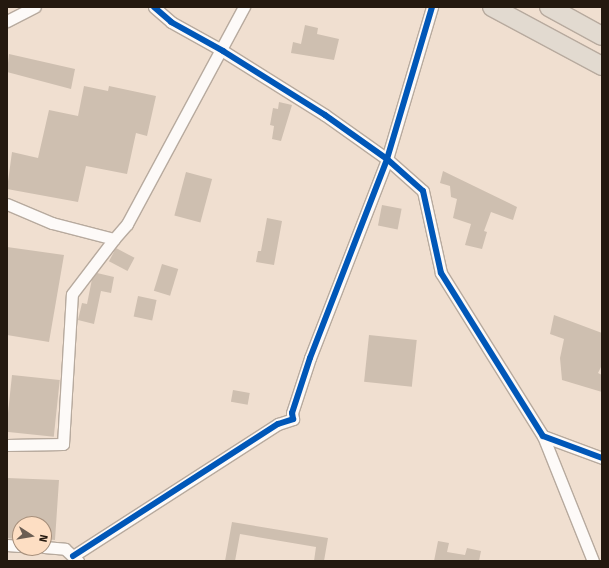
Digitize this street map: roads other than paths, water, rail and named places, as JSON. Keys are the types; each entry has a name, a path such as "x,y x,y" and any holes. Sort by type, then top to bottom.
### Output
{"highway":[{"path":"492,7 602,66"},
{"path":"549,7 602,36"}],"street":[{"path":"7,21 35,7"},
{"path":"154,7 171,22 221,49 325,115 387,159 423,191 441,273 543,436 593,561"},
{"path":"7,445 63,444 72,294 126,224 244,7"},
{"path":"52,548 66,549 75,558 278,424 293,419 292,413 310,358 387,159 432,7"},
{"path":"7,204 52,223 114,239"},
{"path":"543,436 602,458"}]}
